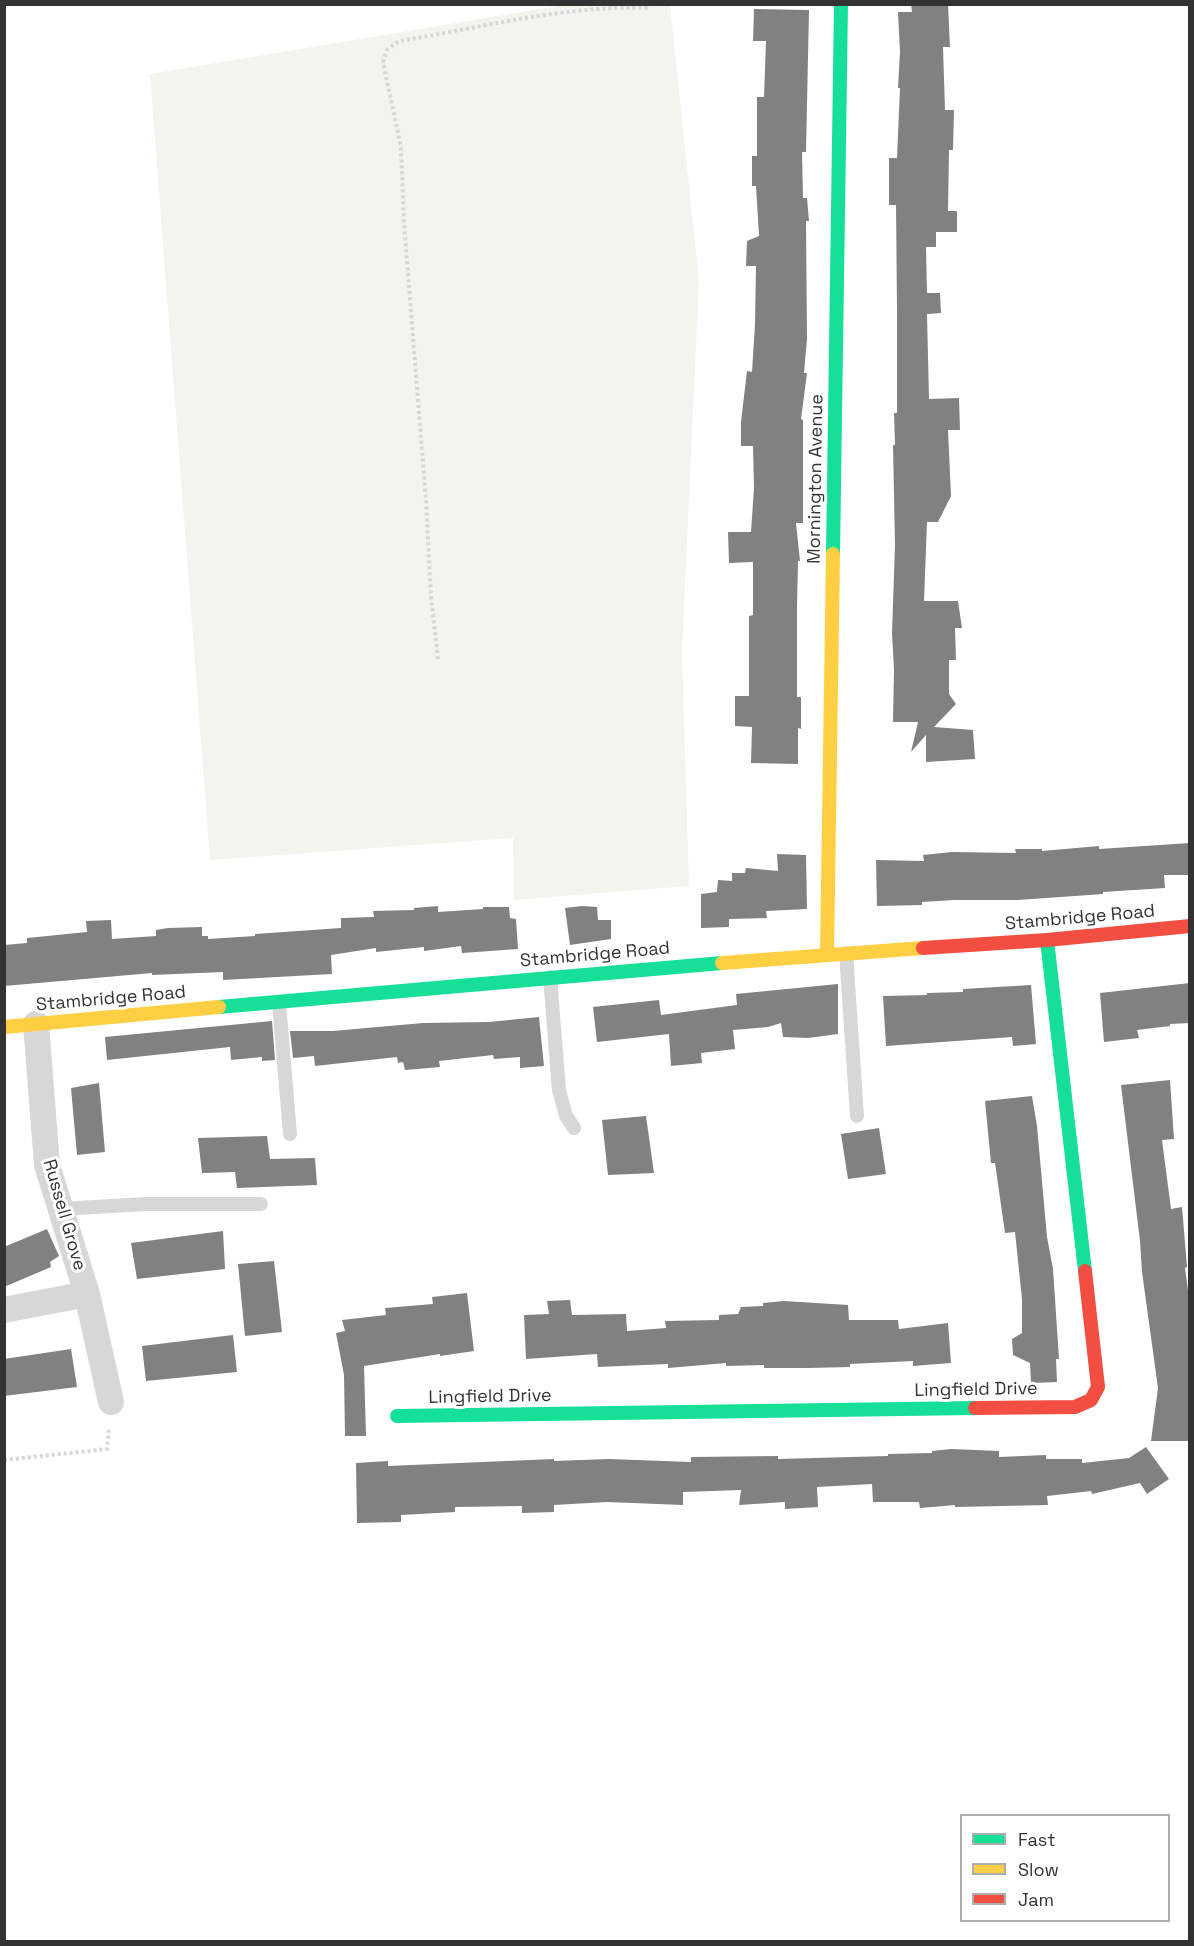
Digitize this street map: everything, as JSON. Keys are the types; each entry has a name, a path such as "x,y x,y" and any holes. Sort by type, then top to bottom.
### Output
{"street":[{"name":"Mornington Avenue","path":"827,954 841,4"},
{"name":"Stambridge Road","path":"4,1027 550,977 827,954 1047,940 1190,926"},
{"name":"Lingfield Drive","path":"397,1416 1075,1407 1091,1401 1098,1387 1047,940"},
{"name":"Russell Grove","path":"36,1024 47,1165 87,1294 111,1402"},
{"path":"4,1311 87,1294"}],"lane":[{"path":"846,953 857,1116"},
{"path":"550,977 559,1090 566,1116 574,1128"},
{"path":"279,1003 290,1134"},
{"path":"61,1209 146,1204 261,1204"}],"path":[{"path":"438,659 431,596 426,500 404,224 401,147 382,62 387,50 399,41 581,10 620,7 648,8 650,4"},
{"path":"4,1460 107,1449 111,1402"}],"shaded area":[{"path":"570,4 670,5 699,281 682,650 689,886 514,900 513,838 210,860 150,74"}],"building":[{"path":"911,4 948,4 950,47 943,47 945,110 954,110 953,150 949,150 948,211 957,211 957,232 936,232 936,247 926,247 927,293 940,293 941,313 927,314 929,399 959,398 960,430 948,430 951,496 938,522 927,522 924,601 958,601 962,628 955,628 956,660 949,660 949,694 956,704 934,727 973,730 975,759 926,762 926,735 911,752 918,722 893,722 892,633 895,545 893,445 895,445 894,413 897,413 897,309 896,205 889,205 889,158 897,158 900,88 898,88 900,52 898,12 912,12"},
{"path":"754,9 809,10 806,152 802,152 803,198 807,198 809,221 806,221 807,339 804,373 807,373 801,419 803,420 803,523 796,523 800,561 798,561 797,697 801,697 801,729 798,728 798,764 751,763 752,727 735,726 735,696 749,696 749,616 753,615 753,562 729,563 728,532 751,532 754,488 753,446 741,446 741,422 747,371 752,372 756,266 746,266 747,241 759,236 756,186 752,186 752,156 757,156 757,97 764,97 766,41 753,41"},
{"path":"1190,843 1190,875 1164,875 1165,888 1018,900 954,900 922,902 922,905 877,906 876,860 924,861 923,855 952,852 1016,853 1015,849 1042,849 1042,851 1099,846 1099,849"},
{"path":"777,854 806,855 807,909 766,911 767,918 729,919 729,927 701,928 701,894 717,892 718,880 732,881 732,873 745,873 746,868 778,871"},
{"path":"438,906 438,912 483,909 483,907 509,907 510,918 516,919 518,949 462,953 461,946 424,951 424,947 376,952 376,948 331,955 332,974 223,980 223,972 152,975 152,973 4,986 4,945 27,943 27,938 87,932 86,921 111,920 112,939 156,936 156,930 168,928 202,927 202,936 208,936 208,939 341,928 341,918 374,917 373,911 414,910 414,908"},
{"path":"597,907 598,920 611,920 611,939 570,945 565,908"},
{"path":"1190,983 1190,1023 1137,1030 1139,1038 1104,1042 1100,993"},
{"path":"838,984 838,1034 808,1038 783,1037 781,1023 768,1027 733,1030 735,1049 701,1053 702,1063 671,1066 669,1034 597,1042 593,1007 659,1000 661,1015 737,1005 736,994"},
{"path":"1031,985 1036,1044 1013,1046 1012,1037 886,1046 883,996 927,995 927,993 963,992 963,989"},
{"path":"539,1017 544,1066 520,1068 520,1057 494,1059 493,1055 439,1061 440,1067 405,1070 403,1062 398,1063 397,1057 315,1066 314,1056 293,1058 290,1031 333,1031 423,1023 489,1022"},
{"path":"272,1021 275,1060 262,1061 262,1057 231,1060 230,1047 107,1060 105,1037"},
{"path":"1170,1080 1174,1139 1162,1140 1171,1209 1182,1207 1187,1267 1185,1268 1190,1305 1190,1441 1151,1441 1158,1388 1142,1272 1121,1085"},
{"path":"99,1083 105,1152 77,1155 71,1088"},
{"path":"1032,1096 1047,1237 1053,1269 1059,1359 1056,1359 1057,1382 1031,1383 1030,1363 1013,1355 1012,1339 1022,1333 1022,1299 1015,1232 1005,1233 995,1163 991,1163 985,1101"},
{"path":"646,1116 654,1173 608,1175 602,1120"},
{"path":"879,1128 886,1174 848,1179 841,1134"},
{"path":"267,1136 270,1159 315,1158 317,1185 237,1188 235,1172 202,1173 198,1138"},
{"path":"47,1229 59,1256 50,1262 51,1267 4,1287 4,1247"},
{"path":"223,1231 225,1269 137,1279 131,1243"},
{"path":"274,1261 282,1332 245,1336 238,1264"},
{"path":"467,1293 474,1351 364,1366 366,1436 345,1436 344,1375 336,1333 345,1331 342,1320 386,1315 385,1308 433,1304 432,1297"},
{"path":"570,1300 572,1315 626,1314 627,1331 666,1328 665,1321 719,1320 719,1315 738,1314 741,1307 763,1306 763,1303 784,1301 848,1305 849,1320 898,1320 899,1329 948,1323 951,1363 913,1366 913,1361 850,1364 850,1367 764,1368 764,1365 726,1366 726,1363 668,1368 668,1364 598,1367 597,1354 526,1359 524,1315 549,1314 547,1301"},
{"path":"233,1335 237,1372 146,1381 142,1346"},
{"path":"71,1349 77,1387 4,1396 4,1359"},
{"path":"1146,1447 1169,1479 1147,1494 1140,1483 1092,1494 1091,1491 1047,1496 1048,1505 955,1507 955,1505 920,1508 919,1502 873,1502 872,1484 817,1487 818,1507 785,1509 785,1502 739,1505 741,1490 683,1492 683,1505 607,1502 554,1505 554,1512 522,1513 522,1506 455,1507 455,1512 401,1515 401,1522 357,1523 356,1463 388,1461 388,1466 554,1459 554,1461 609,1459 691,1462 691,1457 778,1456 778,1459 888,1456 888,1454 932,1453 932,1451 951,1449 999,1451 999,1457 1046,1455 1046,1459 1082,1459 1082,1463 1129,1458"}],"traffic: fast":[{"path":"833,554 841,4"},
{"path":"1047,940 1085,1271"},
{"path":"219,1007 722,963"},
{"path":"397,1416 975,1408"}],"traffic: slow":[{"path":"827,954 833,554"},
{"path":"722,963 923,948"},
{"path":"4,1027 219,1007"}],"traffic: jam":[{"path":"923,948 1047,940 1190,926"},
{"path":"975,1408 1075,1407 1091,1400 1098,1387 1085,1271"}]}
